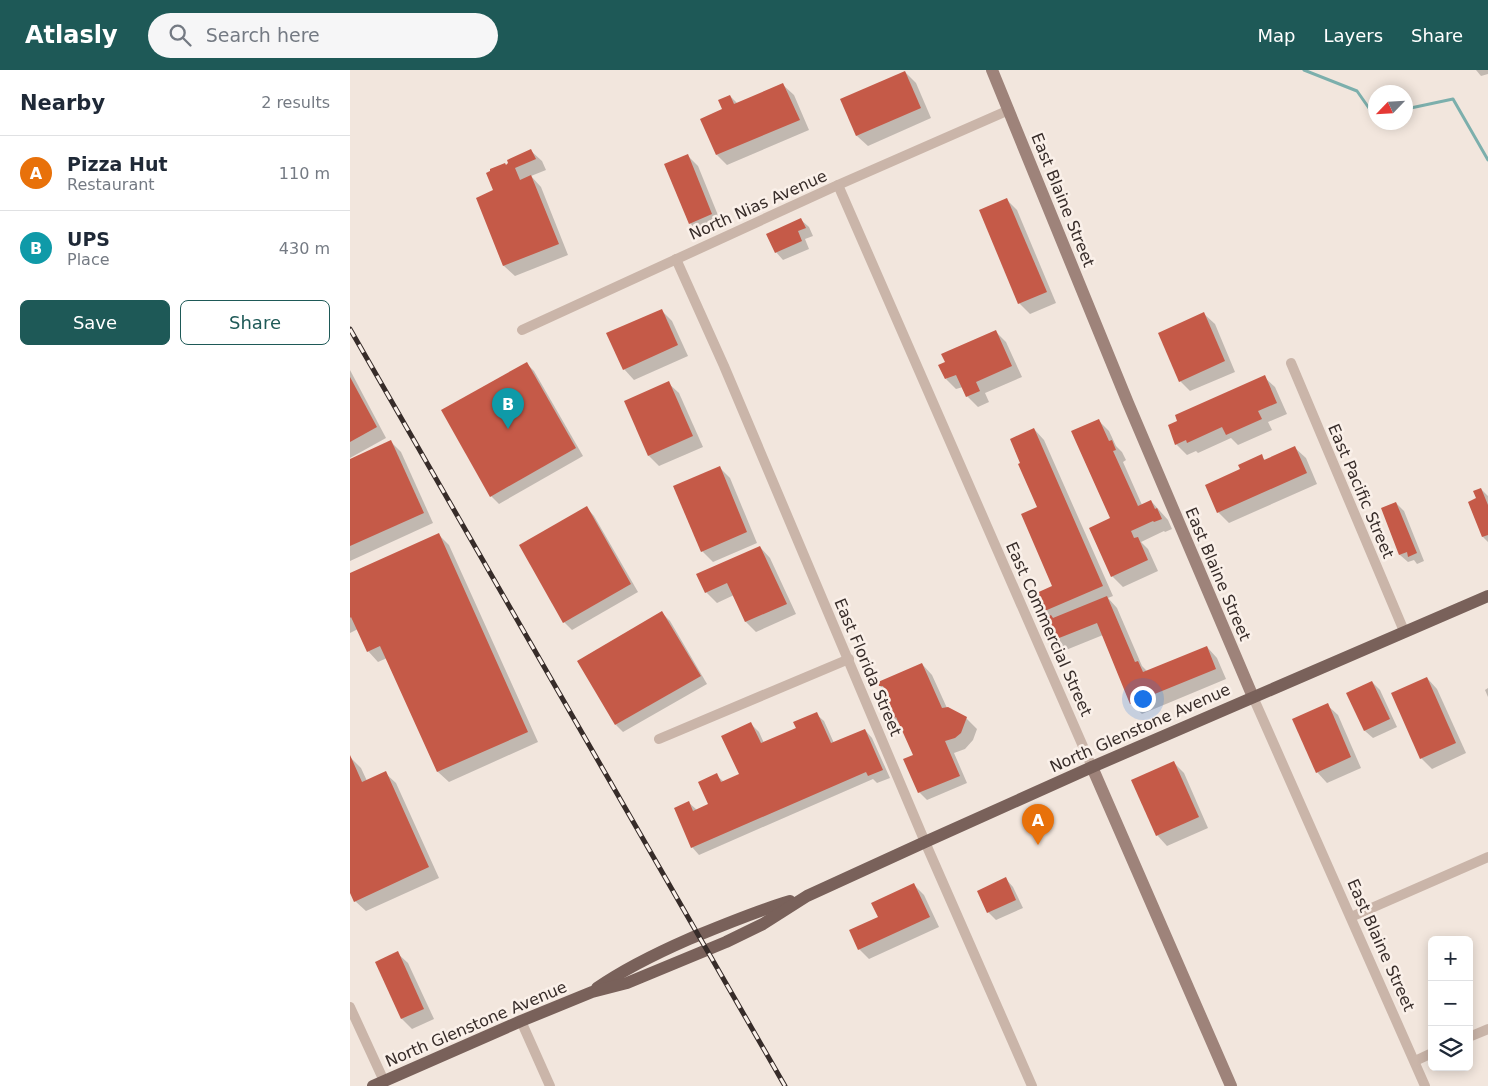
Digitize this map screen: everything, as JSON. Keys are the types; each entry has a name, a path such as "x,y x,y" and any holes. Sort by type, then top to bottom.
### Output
{"main road":[{"name":"North Glenstone Avenue","path":"378,1083 592,992 627,983 726,942 763,924 807,896 925,842 1092,767 1488,596"},
{"name":"North Glenstone Avenue","path":"592,992 620,972 672,947 756,911 807,896"}],"street":[{"name":"East Blaine Street","path":"992,70 1128,402 1253,697 1426,1086"},
{"name":"North Nias Avenue","path":"522,330 676,258 1009,110"},
{"name":"East Commercial Street","path":"838,185 1231,1086"},
{"name":"East Florida Street","path":"676,258 849,659 925,842 1032,1086"},
{"name":"East Pacific Street","path":"1291,363 1404,631"},
{"path":"659,739 849,659"},
{"path":"1351,917 1488,857"},
{"path":"350,1007 378,1083"},
{"path":"521,1021 550,1086"},
{"path":"1473,1035 1488,1029"},
{"path":"1415,1061 1428,1056"}],"building":[{"path":"905,71 921,108 856,136 840,99"},
{"path":"783,83 800,120 716,155 700,119 722,109 718,100 730,95 734,104"},
{"path":"531,149 536,159 515,168 520,180 531,175 559,244 503,266 476,198 493,190 486,173 490,169 505,163 506,165 508,163 507,160"},
{"path":"688,154 712,214 689,224 664,164"},
{"path":"1007,198 1047,292 1018,304 979,210"},
{"path":"801,218 806,228 798,231 802,241 775,253 766,234"},
{"path":"662,309 678,345 623,370 606,333"},
{"path":"1204,312 1225,361 1179,382 1158,333"},
{"path":"996,330 1012,366 976,382 980,391 966,397 956,375 945,379 938,365 945,362 941,354"},
{"path":"527,362 576,448 490,497 441,410"},
{"path":"1265,375 1277,403 1258,411 1262,419 1226,435 1222,427 1187,443 1186,440 1175,445 1168,425 1177,421 1175,415"},
{"path":"350,377 377,427 350,442"},
{"path":"669,381 693,436 648,456 624,401"},
{"path":"1099,419 1109,441 1112,440 1116,450 1113,451 1138,506 1151,500 1162,519 1131,531 1134,538 1138,537 1148,560 1111,577 1089,528 1110,518 1071,431"},
{"path":"1034,428 1103,586 1040,613 1032,595 1052,586 1021,514 1037,507 1018,464 1020,463 1010,439"},
{"path":"391,440 424,513 350,546 350,459"},
{"path":"1295,446 1307,473 1217,513 1205,485 1240,469 1238,465 1262,454 1264,460"},
{"path":"720,466 747,532 701,552 673,486"},
{"path":"1481,488 1488,505 1488,535 1482,537 1468,502 1476,498 1473,491"},
{"path":"1396,502 1417,553 1408,557 1407,552 1399,555 1381,508"},
{"path":"587,506 631,584 563,623 519,545"},
{"path":"439,533 528,732 437,772 380,646 367,652 350,618 350,573"},
{"path":"760,546 787,604 745,622 727,583 705,593 696,574"},
{"path":"1107,596 1135,662 1138,661 1143,672 1207,646 1216,669 1130,704 1097,623 1049,642 1039,620 1051,615 1053,618"},
{"path":"662,611 701,676 615,725 577,661"},
{"path":"922,663 942,708 948,707 967,717 961,733 955,738 945,741 960,776 918,793 903,759 913,755 896,717 893,719 886,702 889,700 883,686 879,686 878,682"},
{"path":"1427,677 1456,743 1420,759 1391,693"},
{"path":"1372,681 1390,719 1364,731 1346,693"},
{"path":"1328,703 1351,757 1316,773 1292,719"},
{"path":"817,712 831,743 865,729 883,770 868,776 866,772 691,848 674,808 689,801 693,811 708,804 698,782 717,773 721,782 739,774 721,736 751,722 761,743 796,728 793,722"},
{"path":"350,755 362,782 386,771 429,867 354,902 350,893"},
{"path":"1174,761 1199,817 1156,836 1131,780"},
{"path":"1006,877 1016,900 987,913 977,891"},
{"path":"914,883 930,917 858,950 849,930 878,917 871,903"},
{"path":"398,951 424,1009 401,1019 375,962"}],"waterway":[{"path":"1304,70 1357,91 1368,107"},
{"path":"1413,108 1453,99 1488,160"}],"railway":[{"path":"350,329 785,1086"}],"place":[{"name":"UPS","path":"508,429"},
{"name":"Pizza Hut","path":"1038,845"}]}
